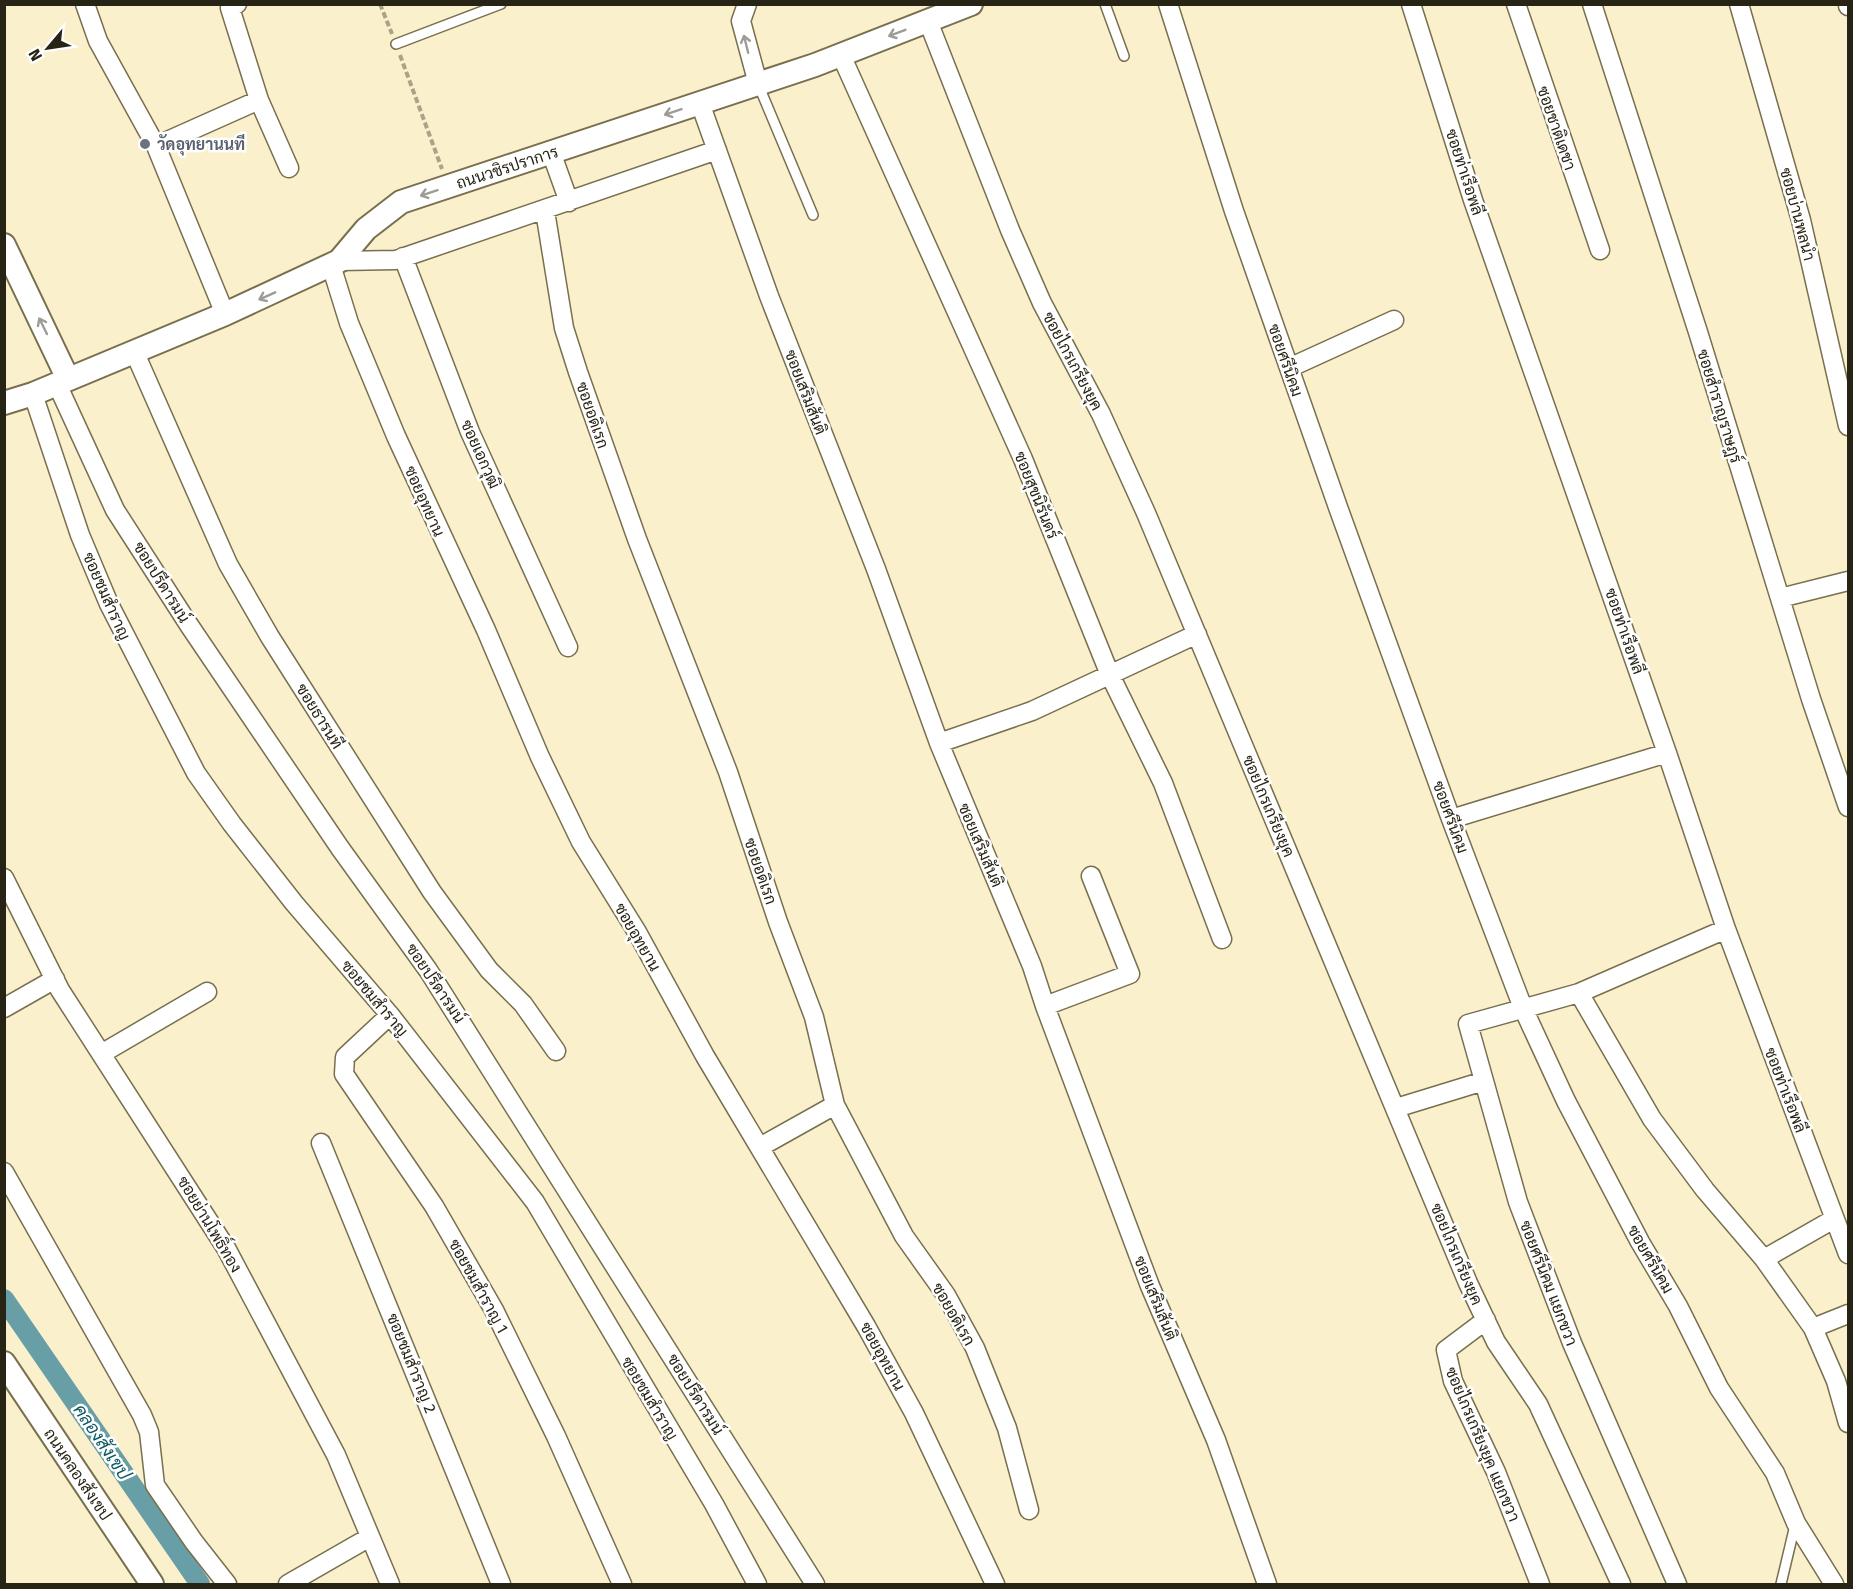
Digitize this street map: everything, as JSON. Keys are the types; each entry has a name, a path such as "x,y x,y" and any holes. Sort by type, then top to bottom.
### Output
{"street":[{"path":"86,4 98,41 156,146 225,315"},
{"path":"237,4 230,8 259,100 289,168"},
{"path":"747,4 741,21 758,84"},
{"name":"ถนนวชิรปราการ","path":"4,403 33,394 225,315 335,263 366,229 401,202 758,84 841,55 971,4"},
{"name":"ซอยศรีนิคม","path":"1168,4 1234,210 1289,368 1451,819 1523,1008 1566,1101 1640,1242 1678,1306 1719,1388 1775,1473 1796,1523 1834,1584"},
{"name":"ซอยท่าเรือพลี","path":"1411,4 1477,211 1667,753 1726,929 1848,1254"},
{"name":"ซอยชาติเดชา","path":"1516,4 1600,250"},
{"name":"ซอยสำราญราษฎร์","path":"1592,4 1695,321 1779,598 1848,807"},
{"name":"ซอยบ่านพลนำ","path":"1739,4 1801,220 1848,426"},
{"name":"ซอยไกรเกรียงยุค","path":"927,21 1010,230 1042,303 1101,414 1197,634 1468,1283 1497,1342 1538,1404 1621,1584"},
{"name":"ซอยสุขนิรันดร์","path":"841,55 1023,459 1110,675 1163,783 1215,915 1222,939"},
{"path":"156,146 259,100"},
{"name":"ซอยเสริมสันติ","path":"700,103 769,296 876,569 939,743 1032,966 1044,1006 1150,1286 1216,1440 1267,1584"},
{"path":"335,263 403,257 545,211 717,150"},
{"path":"551,152 569,202"},
{"name":"ซอยอดิเรก","path":"545,211 564,328 578,372 637,539 728,772 778,922 814,1017 835,1104 904,1236 946,1295 975,1348 1007,1428 1029,1510"},
{"path":"4,245 63,381"},
{"name":"ซอยเอกวุฒิ","path":"403,257 470,432 568,647"},
{"name":"ซอยอุทยาน","path":"335,263 349,323 370,378 581,842 637,933 914,1413 995,1584"},
{"path":"1289,368 1394,320"},
{"name":"ซอยธารนที","path":"134,351 228,564 270,637 432,892 489,970 523,1004 556,1051"},
{"name":"ซอยปรีดารมน์","path":"63,381 85,448 128,529 189,626 340,848 428,970 815,1584"},
{"name":"ซอยชมสำราญ","path":"33,394 72,512 109,604 150,688 196,773 232,824 294,903 390,1015 535,1202 714,1504 757,1584"},
{"path":"1779,598 1848,581"},
{"path":"939,743 1032,711 1197,634"},
{"path":"1451,819 1667,753"},
{"path":"1044,1006 1130,974 1091,876"},
{"name":"ซอยย่านโพธิ์ทอง","path":"4,878 55,979 226,1248 336,1455 390,1584"},
{"path":"1523,1008 1579,993 1726,929"},
{"path":"4,1008 55,979"},
{"path":"101,1054 207,993"},
{"path":"1579,993 1652,1119 1705,1190 1764,1259 1813,1328 1836,1381 1848,1423"},
{"name":"ซอยศรีนิคม แยกขวา","path":"1523,1008 1468,1024 1518,1202 1568,1332 1677,1584"},
{"name":"ซอยชมสำราญ 1","path":"390,1015 345,1057 344,1074 434,1206 494,1310 556,1436 622,1584"},
{"path":"1396,1108 1484,1081"},
{"path":"760,1147 835,1104"},
{"name":"ซอยชมสำราญ 2","path":"321,1143 501,1584"},
{"path":"4,1172 142,1415 148,1432 155,1485 194,1542 227,1584"},
{"path":"1764,1259 1834,1219"},
{"path":"1813,1328 1848,1314"},
{"name":"ซอยไกรเกรียงยุค แยกขวา","path":"1486,1320 1446,1350 1453,1381 1496,1472 1540,1584"},
{"name":"ถนนคลองสังเขป","path":"4,1363 152,1584"},
{"path":"288,1584 370,1537"}],"lane":[{"path":"396,44 501,4"},
{"path":"1105,4 1124,56"},
{"path":"758,84 813,215"},
{"path":"1781,1584 1796,1523"}],"path":[{"path":"381,4 448,186"}],"waterway":[{"name":"คลองสังเขป","path":"4,1299 200,1584"}],"place":[{"name":"วัดอุทยานนที","path":"145,144"}]}
